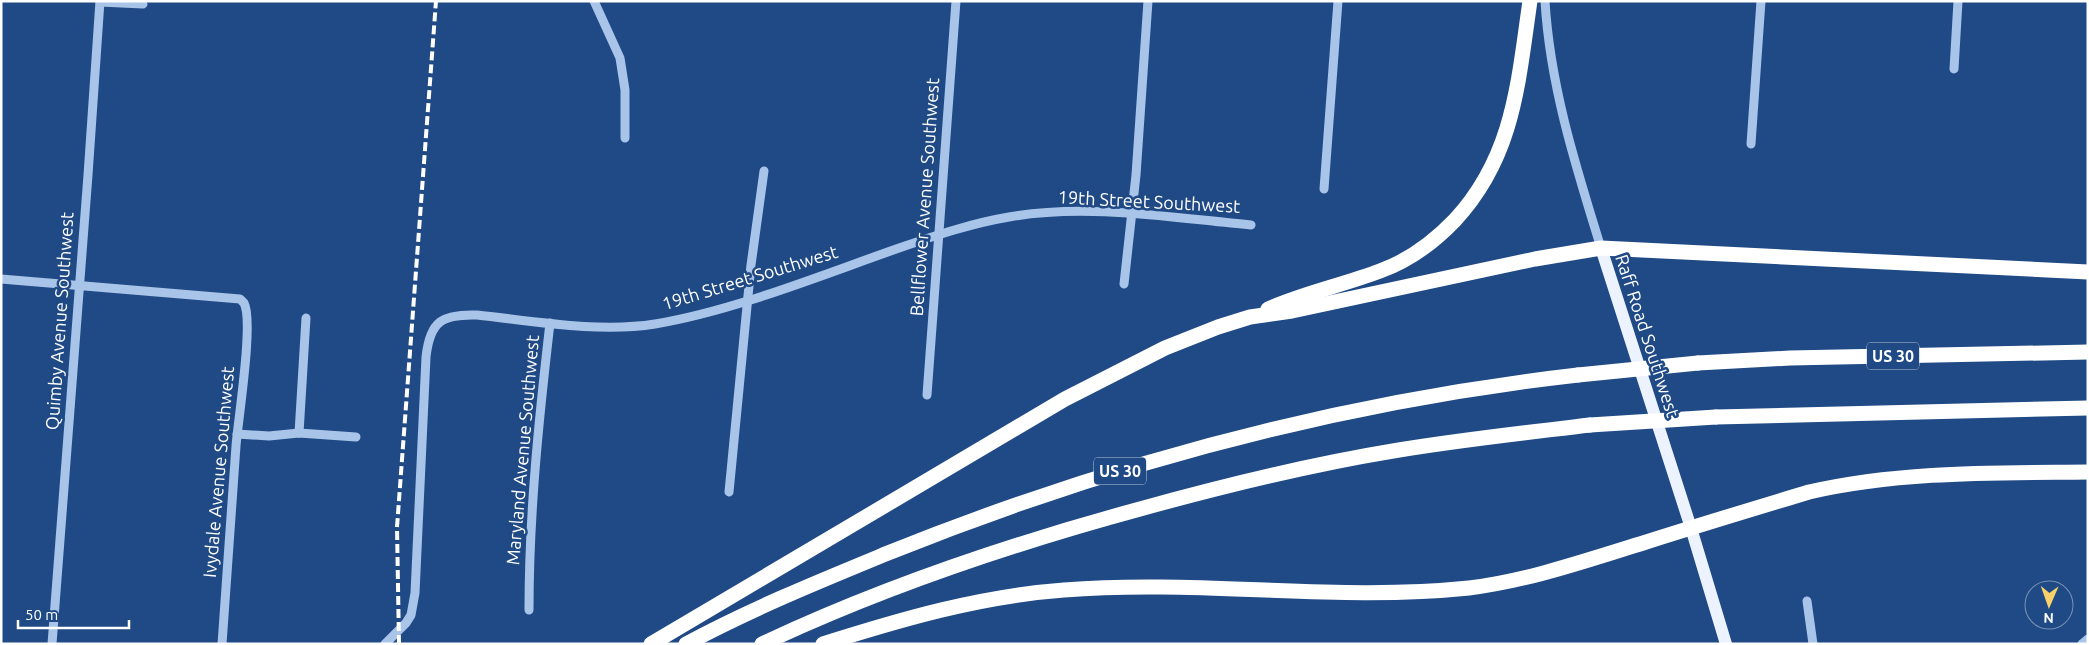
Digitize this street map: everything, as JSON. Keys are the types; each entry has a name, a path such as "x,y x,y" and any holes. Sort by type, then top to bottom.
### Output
{"highway":[{"path":"651,644 1065,399 1164,348 1250,317 1284,302 1379,271 1402,261 1434,240 1464,210 1482,188 1504,140 1520,70 1530,1"},
{"path":"1250,317 1292,311 1535,259 1601,248 2088,272"},
{"name":"US 30","path":"686,644 824,579 936,534 1084,481 1251,434 1357,410 1512,383 1698,363 1790,358 2088,352"},
{"name":"US 30","path":"762,644 889,590 1080,525 1186,496 1391,451 1590,425 1716,417 2088,408"},
{"path":"823,644 943,609 1007,596 1064,590 1164,588 1352,593 1427,591 1475,587 1536,575 1809,492 1875,480 1954,474 2088,472"}],"main road":[{"name":"Raff Road Southwest","path":"1601,248 1691,528 1726,644"}],"street":[{"path":"594,1 620,58 625,90 625,138"},
{"name":"Bellflower Avenue Southwest","path":"927,395 956,1"},
{"path":"1124,284 1142,98 1148,1"},
{"path":"1324,189 1338,1"},
{"name":"Raff Road Southwest","path":"1545,1 1563,119 1601,248"},
{"path":"1751,144 1762,1"},
{"path":"1954,70 1958,1"},
{"path":"100,2 143,4"},
{"name":"Quimby Avenue Southwest","path":"52,644 100,2"},
{"path":"729,492 748,300 764,171"},
{"name":"19th Street Southwest","path":"385,644 411,614 415,593 426,358 430,336 441,320 458,314 550,323 606,326 654,324 748,300 938,235 976,224 1030,214 1086,212 1251,225"},
{"path":"1,280 79,285"},
{"name":"Ivydale Avenue Southwest","path":"79,285 240,299 244,302 248,316 247,338 237,434 222,644"},
{"path":"298,433 306,318"},
{"name":"Maryland Avenue Southwest","path":"529,610 533,487 550,323"},
{"path":"237,434 269,436 298,433 356,437"},
{"path":"1807,601 1813,644"},
{"path":"2082,644 2088,639"}],"railway":[{"path":"399,644 397,527 436,1"}]}
